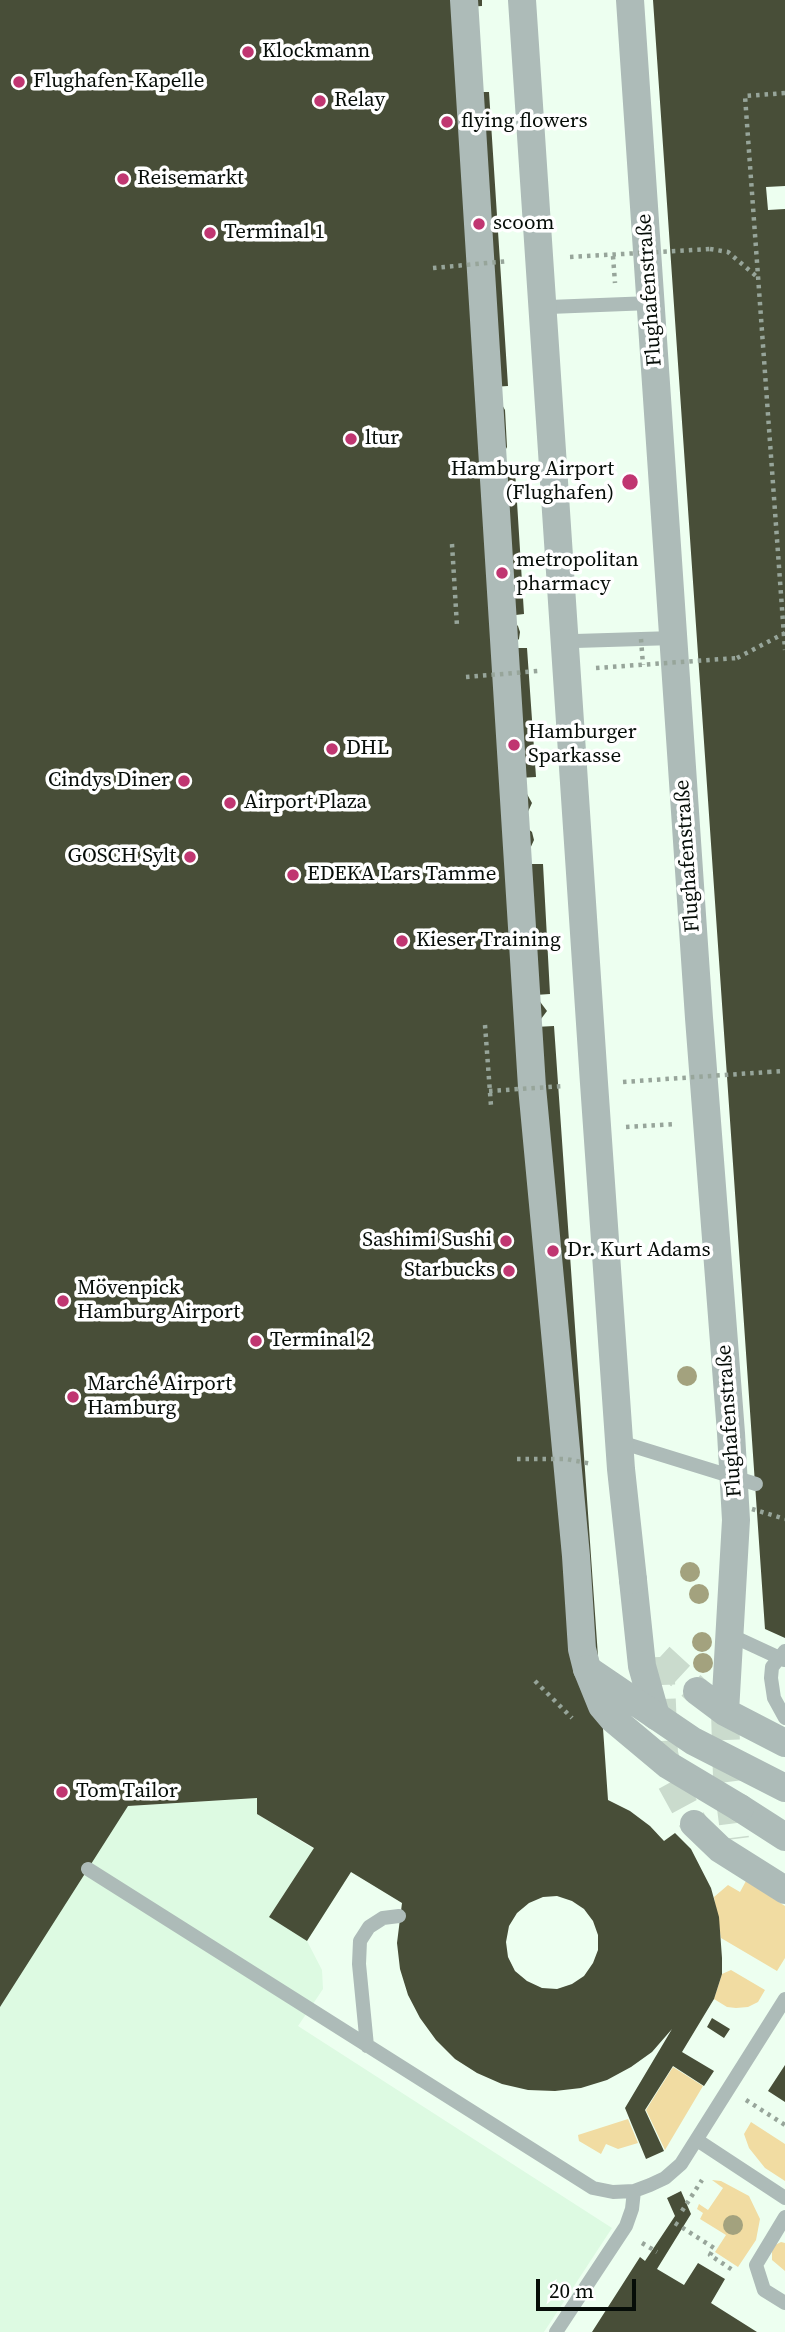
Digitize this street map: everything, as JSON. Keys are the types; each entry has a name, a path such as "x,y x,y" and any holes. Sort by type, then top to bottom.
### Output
{"street":[{"path":"464,0 532,1087 585,1659 656,1716 693,1741 785,1788"},
{"path":"522,0 620,1442 633,1580 618,1594 621,1624 642,1666 668,1765"},
{"name":"Flughafenstraße","path":"630,0 707,1122 730,1409 740,1639 725,1712"},
{"path":"576,1556 563,1586 563,1605 602,1706 613,1719 668,1765 785,1837"},
{"path":"697,1691 725,1712 785,1743"},
{"path":"694,1824 720,1849 785,1890"},
{"path":"735,1839 749,1867"}],"lane":[{"path":"549,307 650,303"},
{"path":"575,641 674,638"},
{"path":"620,1442 756,1484"},
{"path":"740,1639 775,1647 783,1653 772,1667 771,1687 785,1718"},
{"path":"88,1869 593,2188 613,2192 634,2191 666,2178 681,2164 785,1999"},
{"path":"368,2046 359,1964 360,1941 369,1927 383,1918 399,1916"},
{"path":"697,2140 785,2198"},
{"path":"556,2332 626,2226 634,2191"},
{"path":"785,2217 756,2265 764,2290 785,2303"}],"path":[{"path":"785,93 744,96 785,650"},
{"path":"578,257 710,249 728,252 757,277"},
{"path":"452,544 457,626"},
{"path":"606,667 737,659 785,633"},
{"path":"641,639 643,665"},
{"path":"485,1025 491,1106"},
{"path":"636,1081 785,1071"},
{"path":"613,1127 707,1122"},
{"path":"774,1516 785,1519"},
{"path":"749,2102 785,2125"},
{"path":"682,2211 700,2183"},
{"path":"675,2223 714,2248 710,2255 732,2269"},
{"path":"642,2243 657,2252"}],"shaded area":[{"path":"0,0 128,1806 257,1798 257,1814 351,1872 307,1941 322,1970 323,1989 298,2026 612,2228 544,2332 0,2332"},
{"path":"746,1881 785,1906 785,1958 777,1971 721,1938 714,1897 728,1885 740,1892"},
{"path":"731,1970 765,1990 758,2002 748,2007 736,2008 727,2007 714,1999 722,1974"},
{"path":"673,2067 703,2086 665,2150 646,2110"},
{"path":"628,2119 638,2143 618,2149 606,2144 601,2154 579,2141 578,2135"},
{"path":"751,2122 785,2144 785,2181 765,2168 749,2148 744,2134"},
{"path":"712,2180 721,2181 749,2196 760,2219 756,2240 738,2267 715,2252 726,2235 700,2219 703,2213 697,2209 699,2204 708,2210 723,2188"},
{"path":"785,2243 785,2271 772,2260 775,2245"}],"building":[{"path":"0,0 482,0 482,6 464,7 469,92 489,92 508,386 492,387 505,410 507,447 495,470 515,470 524,614 507,616 518,626 520,632 519,639 509,648 527,648 536,777 518,778 532,803 526,816 527,828 532,832 534,840 523,864 543,864 550,994 535,995 547,1011 535,1027 554,1026 608,1800 630,1811 664,1841 675,1833 691,1849 711,1888 719,1917 722,1974 714,1999 682,2052 714,2071 704,2086 673,2066 645,2110 664,2151 646,2159 625,2108 672,2029 652,2052 631,2067 607,2080 581,2088 528,2090 502,2084 477,2073 455,2059 436,2040 408,1995 400,1969 397,1943 402,1903 351,1872 307,1941 269,1917 314,1848 257,1814 257,1798 128,1806 0,2007","holes":["557,1896 584,1909 593,1921 598,1935 598,1950 584,1976 557,1989 542,1988 515,1971 508,1957 506,1942 509,1926 517,1913 529,1903 543,1897"]},
{"path":"653,0 785,0 785,186 766,187 768,210 785,209 785,1638 765,1629"},
{"path":"712,2018 730,2029 724,2038 707,2027"},
{"path":"785,2065 785,2102 768,2091"},
{"path":"681,2191 691,2214 657,2269 684,2285 698,2263 725,2279 711,2303 757,2332 592,2332 640,2257 645,2261 675,2216 667,2198"}],"tunnel":[{"path":"660,1657 664,1753 671,1782 694,1824"},
{"path":"660,1657 697,1691"},
{"path":"725,1712 727,1777 735,1839"}],"place":[{"name":"Klockmann","path":"248,52"},
{"name":"Flughafen-Kapelle","path":"19,82"},
{"name":"Relay","path":"320,101"},
{"name":"flying flowers","path":"447,122"},
{"name":"Reisemarkt","path":"123,179"},
{"name":"scoom","path":"479,224"},
{"name":"Terminal 1","path":"210,233"},
{"name":"ltur","path":"351,439"},
{"name":"Hamburg Airport (Flughafen)","path":"630,482"},
{"name":"metropolitan pharmacy","path":"502,573"},
{"name":"Hamburger Sparkasse","path":"514,745"},
{"name":"DHL","path":"332,749"},
{"name":"Cindys Diner","path":"184,781"},
{"name":"Airport Plaza","path":"230,803"},
{"name":"GOSCH Sylt","path":"190,857"},
{"name":"EDEKA Lars Tamme","path":"293,875"},
{"name":"Kieser Training","path":"402,941"},
{"name":"Sashimi Sushi","path":"506,1241"},
{"name":"Dr. Kurt Adams","path":"553,1251"},
{"name":"Starbucks","path":"509,1271"},
{"name":"Mövenpick Hamburg Airport","path":"63,1301"},
{"name":"Terminal 2","path":"256,1341"},
{"name":"Marché Airport Hamburg","path":"73,1397"},
{"name":"Tom Tailor","path":"62,1792"}]}
